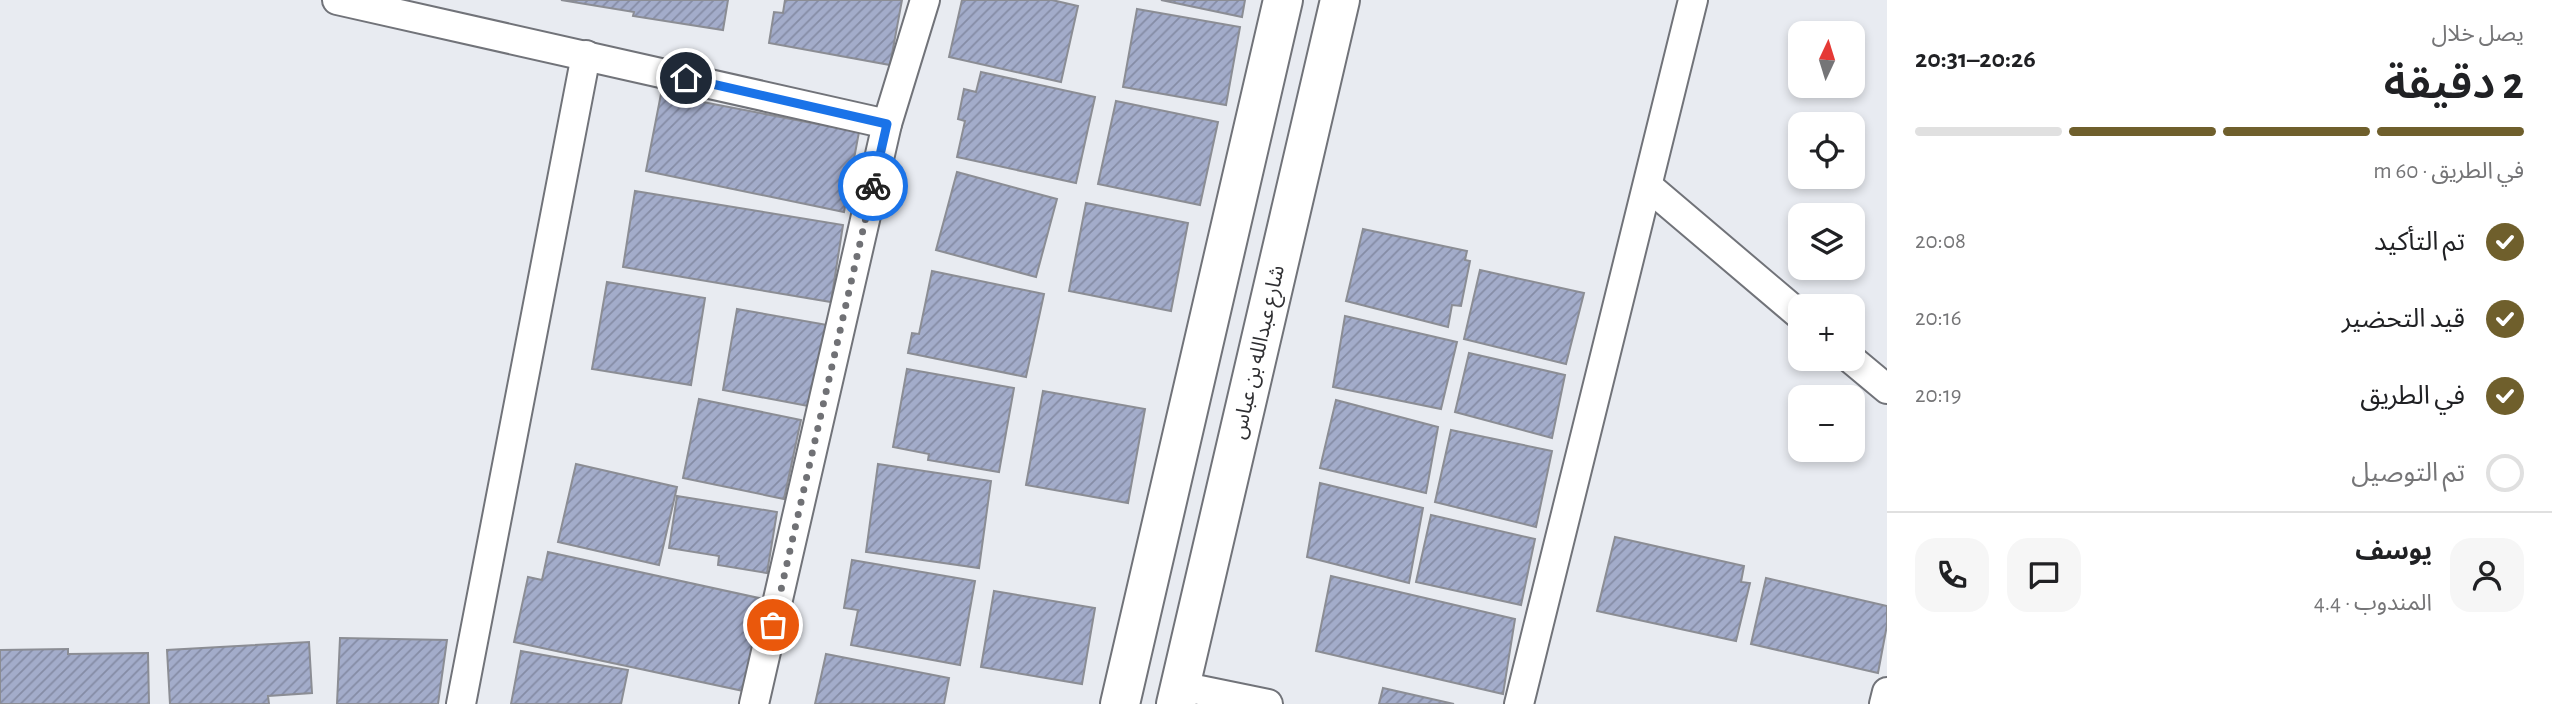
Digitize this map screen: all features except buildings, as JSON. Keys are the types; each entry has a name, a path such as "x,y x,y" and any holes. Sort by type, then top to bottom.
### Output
{"main road":[{"path":"1120,704 1283,0"},
{"name":"شارع عبدالله بن عباس","path":"1178,695 1340,0"}],"street":[{"path":"337,0 887,124"},
{"path":"754,704 887,124 925,0"},
{"path":"1519,704 1649,187 1693,0"},
{"path":"461,704 586,55"},
{"path":"1649,187 1788,305"},
{"path":"1865,371 1887,389"},
{"path":"1884,704 1887,692"},
{"path":"1178,695 1268,704"}],"way so far":[{"path":"773,625 873,186"}],"route":[{"path":"686,78 887,124 873,186"}]}
